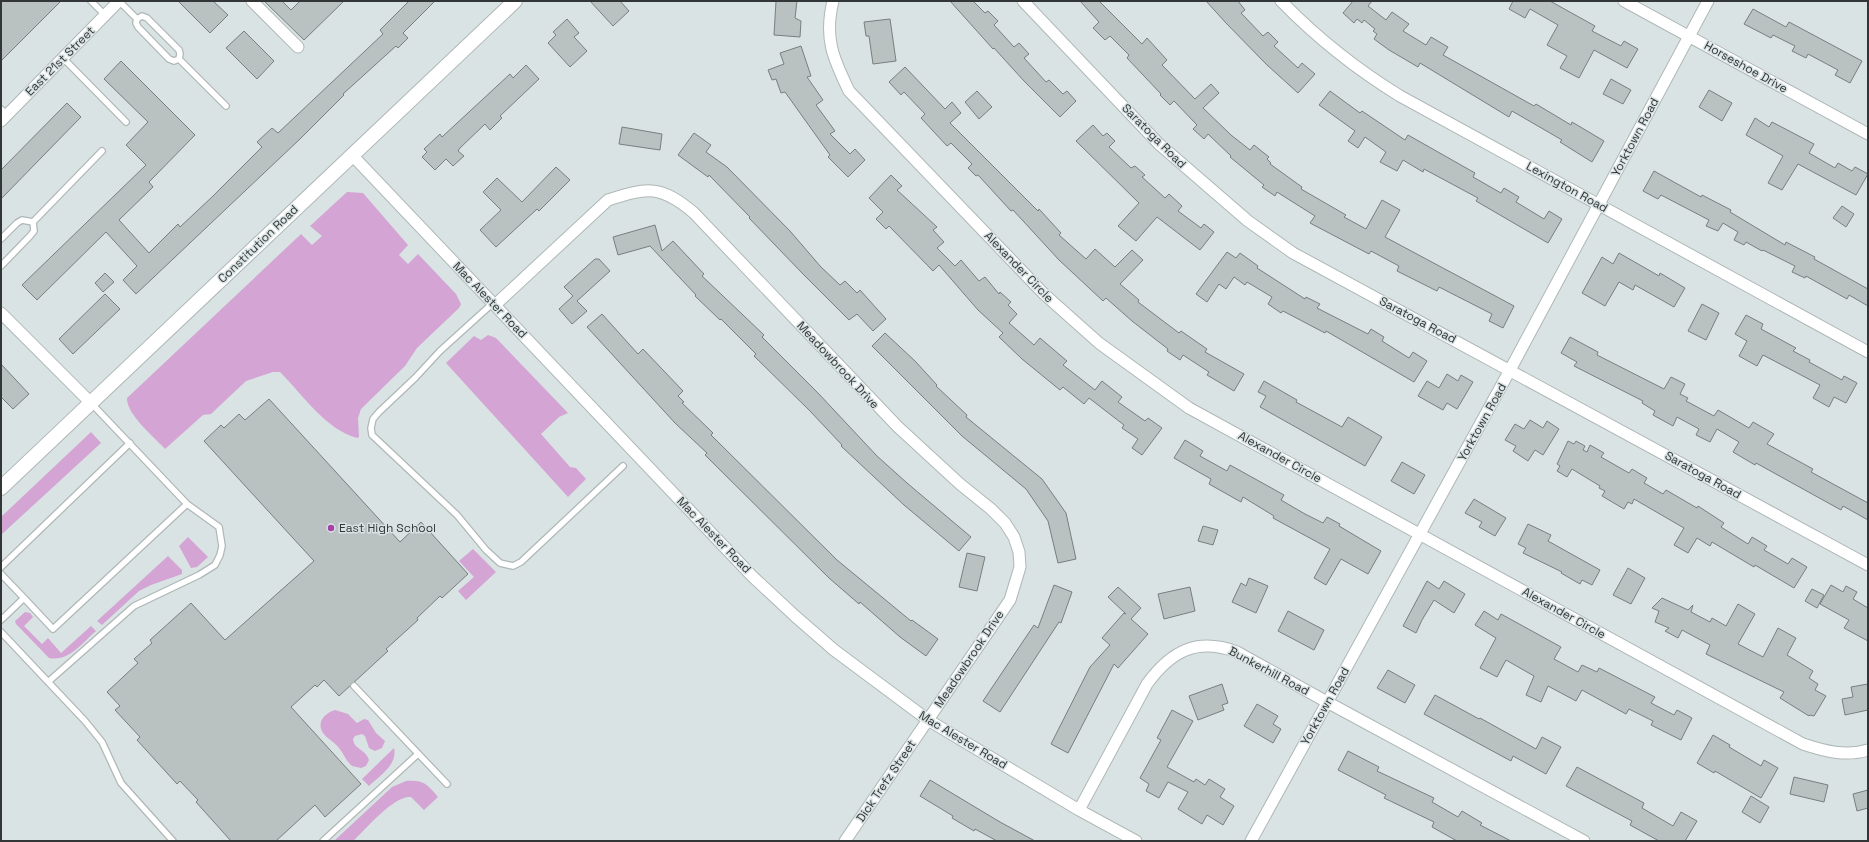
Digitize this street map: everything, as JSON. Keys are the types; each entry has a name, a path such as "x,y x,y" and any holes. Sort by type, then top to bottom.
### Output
{"street":[{"name":"East 21st Street","path":"3,115 63,58 119,1"},
{"path":"252,1 298,47"},
{"name":"Constitution Road","path":"1,488 515,1"},
{"name":"Alexander Circle","path":"833,1 830,14 831,51 849,91 1044,294 1099,343 1189,408 1803,744 1821,750 1843,754 1868,750"},
{"name":"Saratoga Road","path":"1023,1 1159,144 1248,222 1293,253 1868,565"},
{"name":"Lexington Road","path":"1280,1 1309,29 1342,57 1373,79 1598,205 1868,352"},
{"name":"Horseshoe Drive","path":"1624,1 1868,134"},
{"name":"Yorktown Road","path":"1251,841 1421,534 1688,35 1708,1"},
{"name":"Mac Alester Road","path":"352,155 758,581 795,616 834,650 928,720 1079,810 1136,841"},
{"name":"Meadowbrook Drive","path":"494,304 608,200 629,193 647,190 665,193 679,200 694,213 898,427 960,484 991,509 1014,537 1019,552 1020,567 1010,600 928,720"},
{"path":"1,312 91,403"},
{"name":"Bunkerhill Road","path":"1079,810 1147,684 1160,667 1177,654 1194,646 1209,645 1224,647 1237,652 1584,841"},
{"name":"Dick Trefz Street","path":"845,841 928,720"}],"lane":[{"path":"91,1 105,15"},
{"path":"119,1 137,19 136,23 138,27 170,59 174,61 179,59"},
{"path":"137,19 142,16 147,18 179,50 179,59"},
{"path":"63,58 126,122"},
{"path":"179,59 226,106"},
{"path":"33,222 102,151"},
{"path":"1,239 22,220 33,222"},
{"path":"1,266 34,231 33,222"},
{"path":"494,304 440,351 412,381 379,412 373,419 371,428 372,435 457,515 486,550 500,563 513,566 521,562 623,466"},
{"path":"48,682 134,606 199,575 215,565 220,555 222,546 219,528 187,504 91,403"},
{"path":"1,567 130,443"},
{"path":"1,574 53,629 187,504"},
{"path":"1,620 24,598"},
{"path":"1,632 102,742 115,772 126,788 173,841"},
{"path":"354,686 447,784"},
{"path":"323,841 418,754"}],"shaded area":[{"path":"347,192 363,193 408,245 399,255 408,264 418,254 456,294 461,304 459,308 417,348 405,366 361,409 358,418 359,437 357,438 345,434 335,427 315,410 280,372 273,372 246,381 211,414 203,415 165,449 136,418 131,411 127,398 301,234 312,245 322,236 310,226"},
{"path":"488,335 496,338 568,413 559,417 541,434 570,467 576,468 586,479 568,497 446,363 474,336 481,340"},
{"path":"91,432 101,443 1,535 1,517"},
{"path":"188,537 208,557 197,567 191,568 179,546"},
{"path":"473,549 496,572 466,600 458,591 474,577 459,561"},
{"path":"168,556 182,570 182,574 139,591 102,625 97,621"},
{"path":"25,612 30,613 33,617 24,626 42,644 48,638 61,653 91,626 96,631 69,654 63,657 49,658 16,624 15,621"},
{"path":"335,710 348,714 357,723 364,719 368,720 376,733 385,741 382,748 375,751 369,748 365,736 362,734 355,736 353,739 354,743 369,760 366,766 361,768 352,766 341,750 323,733 321,729 321,722 323,718 328,713"},
{"path":"394,748 393,760 387,770 369,786 362,779"},
{"path":"406,781 417,781 425,784 438,797 424,810 411,797 404,798 397,801 380,814 353,841 334,841 392,787"}],"building":[{"path":"1,1 61,1 1,61"},
{"path":"178,1 213,1 228,15 210,33"},
{"path":"264,1 282,1 291,10 300,1 344,1 304,40"},
{"path":"409,1 435,1 403,33 408,38 398,48 396,46 343,94 344,95 300,139 136,294 123,280 137,266 106,232 37,300 22,285 146,165 126,145 148,122 104,79 121,61 195,135 149,182 153,187 119,220 149,253 178,224 180,227 212,197 262,147 257,142 272,128 278,133 383,34 380,30"},
{"path":"590,1 620,1 629,11 613,26"},
{"path":"776,1 797,1 795,18 801,21 800,37 774,35"},
{"path":"950,1 973,1 985,13 988,11 998,21 994,25 1014,47 1019,43 1029,54 1024,58 1046,82 1049,80 1063,94 1067,91 1076,101 1060,117 994,48 993,49"},
{"path":"1080,1 1099,1 1142,44 1147,38 1167,60 1162,65 1195,99 1211,84 1219,93 1203,108 1231,135 1250,150 1254,145 1269,157 1267,159 1271,163 1270,164 1302,187 1301,189 1346,215 1344,217 1366,229 1382,200 1400,210 1385,237 1514,306 1503,328 1489,321 1492,314 1439,287 1437,291 1397,271 1399,266 1371,251 1369,254 1310,223 1315,216 1277,192 1275,196 1262,187 1264,185 1230,157 1231,156 1208,134 1204,139 1193,129 1197,125 1174,101 1170,105 1160,95 1161,94 1127,58 1129,55 1110,36 1105,40 1093,28 1099,22"},
{"path":"1206,1 1238,1 1245,10 1241,13 1263,36 1268,32 1278,42 1274,46 1298,68 1302,63 1315,74 1298,93 1266,64"},
{"path":"1353,1 1372,1 1368,6 1386,20 1392,12 1409,24 1403,31 1426,45 1431,37 1448,47 1443,55 1534,106 1536,104 1571,125 1572,122 1604,141 1592,162 1560,142 1562,140 1512,111 1509,117 1420,63 1418,67 1389,50 1374,39 1377,34 1373,31 1375,29 1364,20 1362,23 1357,19 1354,23 1343,13"},
{"path":"1513,1 1550,1 1595,26 1592,31 1621,46 1624,41 1638,49 1627,68 1594,50 1579,78 1560,68 1567,56 1547,45 1558,25 1530,9 1525,18 1509,9"},
{"path":"1753,9 1786,27 1789,22 1862,61 1850,83 1835,75 1838,70 1808,54 1806,58 1792,51 1795,46 1773,35 1771,38 1744,24"},
{"path":"567,19 579,33 574,37 587,51 570,67 548,43 556,35 553,32"},
{"path":"890,19 896,61 873,64 869,36 866,36 864,22"},
{"path":"244,31 274,61 257,79 226,48"},
{"path":"801,46 811,76 807,77 823,100 816,105 835,131 830,134 850,154 855,149 865,160 848,177 828,157 830,155 785,92 781,93 776,79 772,80 768,70 784,64 780,53"},
{"path":"526,65 539,79 500,116 502,118 490,130 485,124 460,148 458,151 464,156 453,166 446,159 435,170 422,157 427,152 424,149 440,134 442,137 510,74 513,78"},
{"path":"905,67 945,109 952,102 961,113 950,123 1038,211 1039,209 1061,233 1059,235 1086,259 1095,249 1115,267 1132,250 1143,260 1120,284 1139,300 1138,302 1179,333 1181,331 1207,349 1205,352 1244,374 1234,391 1207,375 1209,372 1183,355 1180,360 1167,351 1168,349 1132,321 1106,298 1103,301 1059,260 1013,210 1011,211 978,175 976,176 968,168 972,164 951,143 947,146 921,118 925,114 904,92 901,95 889,82"},
{"path":"1611,79 1631,90 1623,104 1603,94"},
{"path":"1709,90 1732,103 1722,121 1699,107"},
{"path":"977,91 992,107 979,119 965,102"},
{"path":"1330,91 1360,113 1362,111 1405,140 1408,135 1475,173 1473,177 1501,193 1504,188 1519,197 1516,202 1544,219 1549,211 1562,219 1548,243 1476,201 1478,198 1424,169 1423,172 1403,160 1397,171 1380,162 1386,152 1365,137 1358,148 1348,141 1355,131 1319,105"},
{"path":"67,103 81,117 1,199 1,170"},
{"path":"1755,118 1769,127 1772,122 1814,144 1809,153 1835,168 1838,163 1852,171 1855,167 1868,174 1856,195 1798,164 1782,190 1768,183 1783,156 1746,135"},
{"path":"1093,125 1103,136 1107,133 1115,141 1109,147 1131,168 1135,166 1145,175 1142,177 1165,198 1169,194 1182,206 1178,211 1201,228 1204,224 1214,232 1200,250 1157,217 1136,241 1118,226 1139,203 1076,141"},
{"path":"622,127 662,134 660,150 619,144"},
{"path":"694,133 711,145 706,152 727,167 790,231 821,267 840,285 845,281 857,293 860,290 886,319 873,331 857,314 849,320 709,175 708,177 678,155"},
{"path":"556,167 570,180 539,211 537,209 496,247 480,230 501,210 483,192 497,178 522,202"},
{"path":"1654,171 1701,197 1702,195 1731,210 1730,212 1785,245 1786,242 1815,257 1814,259 1868,289 1868,306 1849,295 1847,299 1806,276 1805,278 1792,272 1795,266 1763,250 1762,251 1746,242 1744,245 1734,240 1738,232 1723,223 1718,231 1706,226 1709,220 1661,195 1658,199 1643,191"},
{"path":"891,175 902,186 897,190 937,227 933,230 944,242 937,248 955,266 961,260 979,281 985,277 999,294 1000,292 1011,302 1008,305 1017,314 1009,323 1034,345 1040,338 1067,361 1063,365 1095,390 1102,381 1122,397 1118,402 1145,421 1148,418 1162,428 1142,455 1132,448 1138,439 1122,428 1124,425 1089,398 1084,404 1063,387 1060,390 1022,359 999,337 1003,333 978,310 939,265 933,271 889,226 886,229 876,219 883,212 869,198"},
{"path":"1842,206 1854,214 1846,227 1833,218"},
{"path":"655,225 662,251 673,241 704,274 702,276 764,335 762,337 818,393 877,456 971,537 959,551 904,505 841,446 842,445 810,411 754,356 756,354 721,319 720,320 695,296 696,295 650,246 618,255 613,237"},
{"path":"1227,252 1236,258 1240,253 1258,266 1257,268 1305,299 1306,297 1320,304 1317,308 1368,334 1371,329 1384,337 1382,341 1409,358 1413,352 1427,361 1414,382 1326,331 1325,333 1283,311 1281,313 1268,304 1272,297 1247,282 1245,285 1234,277 1226,289 1219,284 1207,302 1196,294"},
{"path":"1619,253 1659,276 1660,273 1685,288 1674,307 1635,285 1633,290 1619,282 1605,306 1582,293 1602,257 1613,264"},
{"path":"595,259 599,259 610,271 577,301 587,311 572,324 559,309 573,296 564,287"},
{"path":"105,273 114,282 103,292 95,283"},
{"path":"105,294 120,309 73,354 59,339"},
{"path":"1702,304 1719,313 1706,340 1688,331"},
{"path":"602,314 638,354 643,349 683,391 678,396 684,402 682,403 713,433 711,435 837,560 911,621 912,620 938,639 926,656 900,637 860,602 859,604 829,578 705,455 707,453 675,423 587,327"},
{"path":"1746,315 1763,324 1761,329 1796,348 1793,351 1810,360 1809,362 1842,380 1844,376 1857,383 1846,403 1834,397 1829,407 1813,398 1820,385 1763,355 1757,366 1739,356 1747,341 1735,334"},
{"path":"885,333 915,361 937,385 936,386 967,415 966,417 1042,479 1066,513 1076,559 1058,563 1048,521 1026,489 962,436 872,346"},
{"path":"1570,337 1598,352 1597,355 1664,389 1671,377 1685,384 1680,394 1688,398 1686,401 1714,416 1718,410 1749,428 1753,422 1774,434 1767,444 1813,469 1811,472 1868,503 1868,520 1843,506 1841,510 1733,452 1739,442 1717,429 1710,442 1696,435 1699,429 1677,417 1673,426 1653,415 1655,411 1642,403 1643,401 1574,366 1577,362 1561,353"},
{"path":"1,364 29,394 13,409 1,397"},
{"path":"1447,374 1458,381 1461,375 1473,382 1457,409 1447,403 1443,410 1418,396 1427,381 1439,388"},
{"path":"1264,381 1297,400 1296,402 1342,427 1348,417 1382,437 1365,466 1260,407 1266,396 1258,392"},
{"path":"269,399 400,542 421,522 468,574 442,598 440,596 417,618 418,620 386,649 388,651 339,696 324,680 317,687 315,685 291,707 361,784 325,817 315,805 276,841 231,841 196,802 198,800 180,781 177,784 137,740 140,737 115,710 120,706 107,692 138,663 134,659 152,643 150,640 191,603 225,640 314,561 204,441 221,425 224,428 239,414 245,420"},
{"path":"1530,420 1543,428 1547,421 1559,429 1543,455 1535,450 1528,461 1513,451 1516,446 1505,440 1515,424 1524,429"},
{"path":"1185,440 1203,451 1200,456 1227,471 1230,465 1284,495 1281,500 1305,514 1323,523 1327,517 1340,524 1339,526 1381,551 1368,574 1341,559 1326,585 1314,578 1330,549 1273,518 1274,516 1243,497 1241,502 1209,484 1211,479 1174,458"},
{"path":"1568,441 1574,444 1576,441 1585,446 1583,450 1587,452 1590,445 1604,453 1601,457 1629,473 1632,469 1647,478 1644,483 1663,494 1666,490 1697,508 1698,506 1724,523 1721,527 1748,544 1752,537 1767,546 1764,550 1788,564 1792,558 1807,567 1794,588 1755,565 1754,567 1712,542 1710,546 1697,538 1688,553 1674,545 1684,528 1634,499 1632,504 1628,502 1624,509 1602,496 1605,491 1599,488 1600,486 1572,469 1567,477 1557,471 1560,466 1557,464"},
{"path":"1402,462 1425,475 1414,494 1391,481"},
{"path":"1474,499 1506,518 1495,536 1479,527 1482,522 1465,513"},
{"path":"1528,524 1551,535 1548,541 1600,570 1592,585 1582,580 1580,584 1561,573 1562,572 1523,553 1526,548 1518,544"},
{"path":"1203,526 1218,530 1213,545 1198,541"},
{"path":"967,553 985,557 977,591 959,587"},
{"path":"1628,568 1645,578 1631,604 1613,595"},
{"path":"1249,578 1268,586 1256,613 1232,602 1241,583 1246,586"},
{"path":"1427,581 1439,589 1444,581 1465,594 1454,613 1434,600 1416,633 1403,626"},
{"path":"1054,585 1072,592 1061,623 1059,622 1000,712 983,701 1034,625 1038,628"},
{"path":"1831,585 1843,592 1846,586 1857,592 1853,599 1868,608 1868,641 1844,628 1849,620 1820,604"},
{"path":"1118,587 1141,608 1131,619 1148,634 1118,668 1114,664 1068,753 1051,744 1090,667 1110,645 1102,638 1124,613 1126,614 1108,597"},
{"path":"1190,587 1195,611 1164,619 1158,594"},
{"path":"1812,589 1824,595 1817,608 1805,601"},
{"path":"1662,598 1688,610 1693,605 1691,612 1710,622 1712,618 1726,626 1738,604 1755,614 1738,644 1763,657 1778,628 1796,638 1787,655 1813,671 1809,678 1818,684 1815,690 1826,696 1814,716 1809,716 1780,698 1784,692 1706,654 1710,645 1682,630 1678,638 1665,631 1669,628 1655,622 1659,611 1652,608"},
{"path":"1288,611 1324,630 1314,650 1278,631"},
{"path":"1484,611 1498,620 1501,614 1561,647 1554,659 1578,672 1582,665 1597,672 1599,668 1655,697 1651,703 1674,715 1677,710 1692,718 1681,740 1651,725 1653,721 1629,709 1626,714 1582,690 1576,701 1548,686 1541,702 1526,695 1534,676 1506,660 1497,677 1480,668 1496,638 1475,625"},
{"path":"1388,670 1415,685 1405,703 1377,688"},
{"path":"1222,684 1228,703 1222,705 1224,710 1198,720 1189,696"},
{"path":"1868,684 1868,710 1845,715 1842,699 1853,697 1851,687"},
{"path":"1435,695 1536,749 1542,737 1561,747 1546,774 1513,756 1511,761 1424,714"},
{"path":"1257,704 1278,716 1273,724 1281,729 1273,743 1244,726"},
{"path":"1172,710 1193,721 1167,767 1194,782 1196,779 1205,785 1209,779 1225,789 1220,797 1234,806 1223,825 1207,815 1202,824 1178,809 1188,792 1168,782 1159,798 1146,791 1149,784 1140,778 1161,740 1157,738"},
{"path":"1713,735 1730,745 1729,747 1761,766 1764,760 1778,768 1761,798 1715,771 1714,773 1697,763"},
{"path":"1348,751 1379,767 1377,771 1434,798 1432,802 1458,817 1462,811 1482,823 1480,825 1511,841 1457,841 1432,827 1434,822 1384,798 1386,795 1338,770"},
{"path":"1577,767 1644,803 1642,808 1673,826 1681,812 1697,821 1685,841 1659,841 1630,825 1632,821 1566,786"},
{"path":"1794,777 1828,785 1824,802 1790,794"},
{"path":"930,780 1035,841 997,841 975,829 974,831 920,796"},
{"path":"1868,790 1868,808 1857,811 1853,794"},
{"path":"1751,796 1769,807 1760,823 1742,812"}],"place":[{"name":"East High School","path":"331,528"}]}
